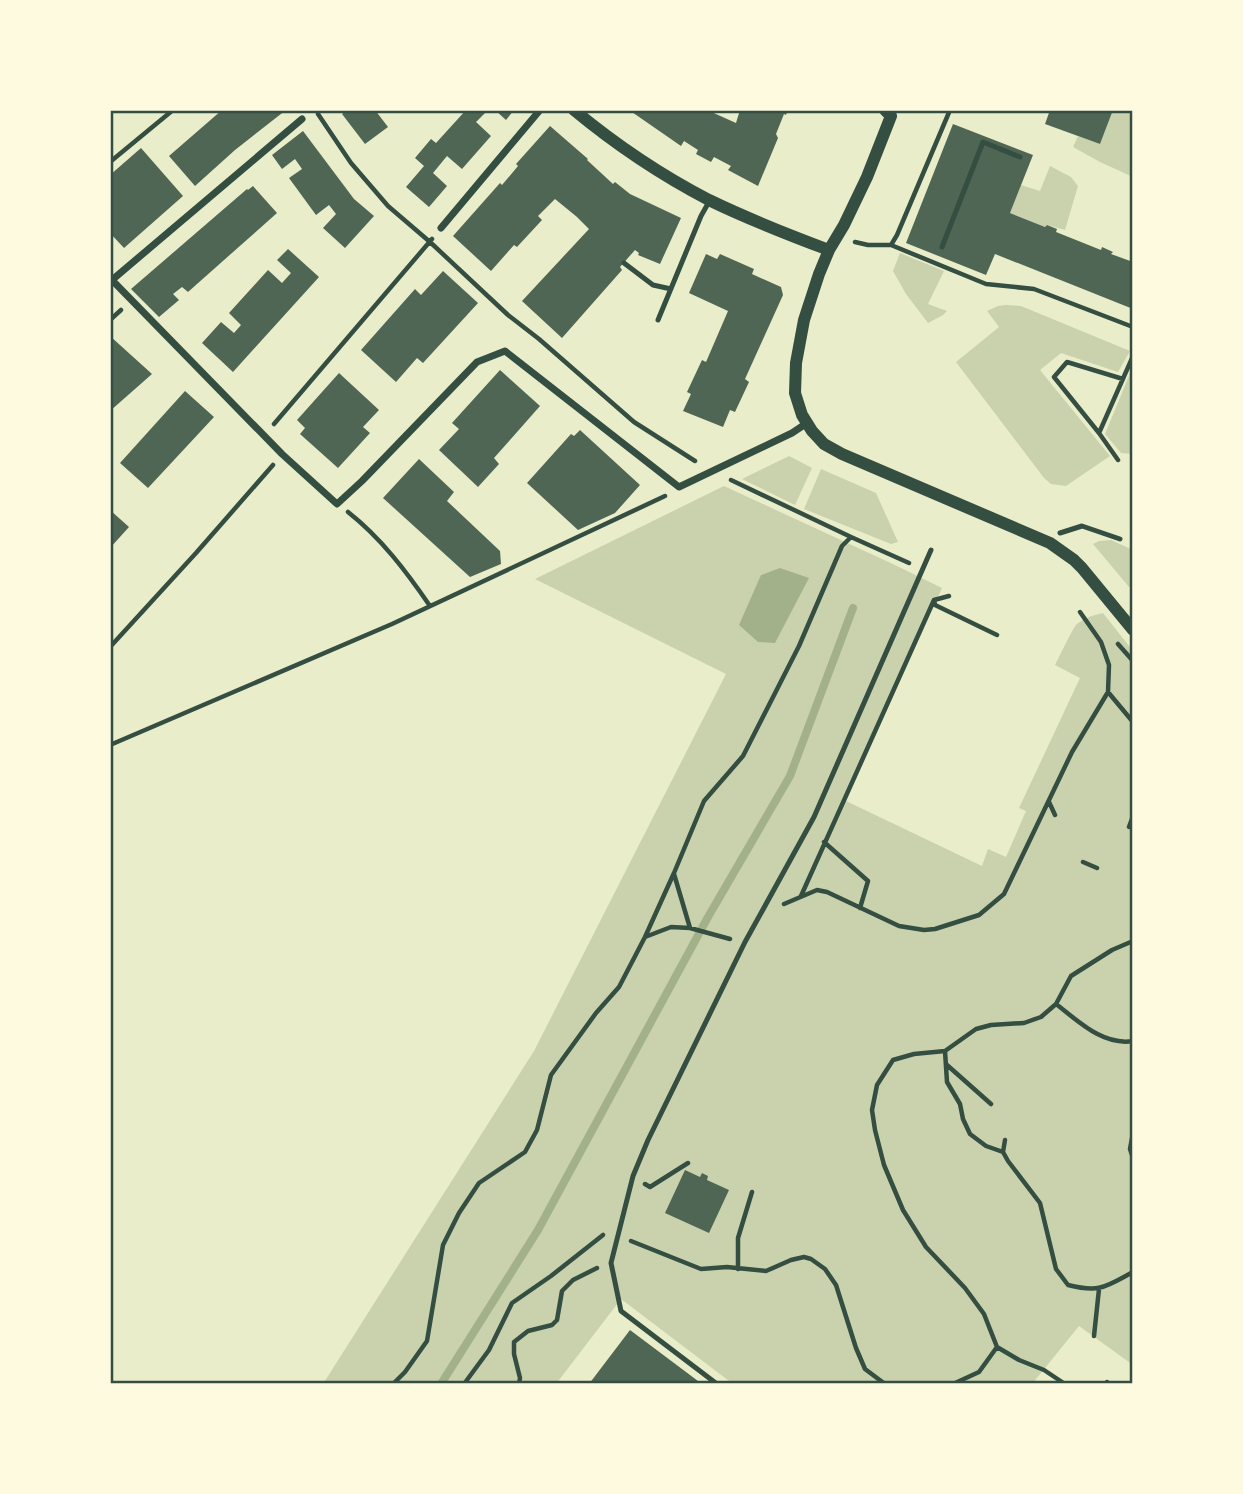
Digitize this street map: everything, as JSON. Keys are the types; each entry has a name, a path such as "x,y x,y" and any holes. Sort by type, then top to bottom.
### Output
{"street":[{"path":"441,228 540,110"},
{"path":"574,110 599,131 651,166 710,200 829,250"},
{"path":"890,112 867,177 829,250 807,309 796,363 796,401 807,423 824,444 1050,543 1082,568 1133,630"},
{"path":"302,119 111,279 282,454 337,503 362,481 477,362 505,351 679,487 792,433 807,423"}],"lane":[{"path":"942,247 983,142 1020,157"},
{"path":"658,320 710,200"},
{"path":"624,263 653,285 671,289"},
{"path":"1060,533 1082,526 1120,538"},
{"path":"717,1384 621,1311 611,1263 633,1176 654,1127 745,942 814,817 932,550"}],"path":[{"path":"110,162 173,110"},
{"path":"316,110 351,163 388,206 508,315 634,422 711,471 923,569"},
{"path":"891,245 950,110"},
{"path":"264,436 430,242"},
{"path":"848,246 852,242 891,245 986,284 1034,289 1133,327"},
{"path":"1099,433 1133,356"},
{"path":"1118,460 1054,377 1067,362 1123,379"},
{"path":"110,647 282,454"},
{"path":"110,745 391,624 660,499 679,487"},
{"path":"337,503 364,525 402,566 430,606"},
{"path":"393,1384 427,1341 443,1245 460,1213 479,1183 525,1152 537,1130 551,1075 596,1013 619,987 645,937 704,801 743,756 790,665 827,584 834,561 850,537"},
{"path":"914,591 933,600 935,605 997,635"},
{"path":"933,600 949,596"},
{"path":"800,897 933,600"},
{"path":"760,914 817,890 827,892 900,926 924,930 979,915 1004,894 1072,752 1108,692 1109,665 1101,642 1080,612"},
{"path":"1108,692 1133,722"},
{"path":"1048,801 1055,815"},
{"path":"1129,827 1133,816"},
{"path":"824,842 868,881 860,908"},
{"path":"1083,862 1097,868"},
{"path":"674,873 690,928"},
{"path":"645,937 671,927 690,928 719,936"},
{"path":"1065,1384 1044,1370 1019,1360 998,1347 984,1314 965,1288 926,1247 903,1210 884,1165 872,1110 877,1085 892,1060 914,1054 945,1051 976,1030 991,1025 1024,1023 1041,1017 1056,1004 1071,976 1112,950 1133,941"},
{"path":"1056,1004 1095,1032 1113,1041 1133,1041"},
{"path":"945,1051 947,1082 960,1104 970,1135 986,1146 1003,1152"},
{"path":"947,1064 991,1104"},
{"path":"1133,1133 1130,1149 1133,1158"},
{"path":"1005,1140 1003,1152 1040,1203 1056,1269 1068,1285 1087,1290 1099,1289 1133,1272"},
{"path":"633,1176 650,1187 688,1163"},
{"path":"738,1269 738,1238 752,1192"},
{"path":"464,1384 489,1350 512,1303 551,1276 622,1219"},
{"path":"619,1236 701,1269 727,1267 766,1270 791,1260 804,1257 811,1259 825,1269 836,1285 865,1369 885,1384"},
{"path":"519,1384 514,1342 528,1331 552,1325 557,1320 562,1291 573,1280 611,1263"},
{"path":"1094,1336 1099,1289"},
{"path":"953,1384 979,1372 998,1347"}],"shaded area":[{"path":"1113,110 1133,110 1133,177 1073,147 1078,136 1100,144"},
{"path":"1050,166 1071,177 1078,186 1065,230 1047,225 1045,227 1010,213 1021,185 1040,191"},
{"path":"900,253 944,271 928,304 947,311 943,315 928,323 906,294 893,271"},
{"path":"1006,305 1021,306 1130,351 1118,372 1061,353 1040,370 1110,456 1066,486 1051,484 1044,478 956,362 999,327 987,311"},
{"path":"1133,366 1133,454 1121,453 1105,434"},
{"path":"789,456 812,468 795,505 742,479"},
{"path":"821,469 876,493 898,542 891,544 804,509"},
{"path":"724,486 942,588 846,801 982,866 988,849 1006,857 1026,811 1019,808 1080,678 1055,665 1075,626 1086,618 1103,613 1133,651 1133,1365 1079,1326 1032,1384 733,1384 621,1299 556,1384 323,1384 534,1051 726,674 535,579"},
{"path":"1111,540 1133,550 1133,589 1093,544"},
{"path":"780,568 809,578 775,643 758,642 739,625 761,575"}],"building":[{"path":"222,110 286,110 195,186 169,156"},
{"path":"347,110 375,110 388,127 365,144 342,114"},
{"path":"466,110 488,110 476,122 491,136 462,169 447,156 433,173 447,186 429,207 406,187 424,166 415,158 431,139 436,143"},
{"path":"495,110 514,110 506,120"},
{"path":"629,110 707,110 736,123 740,110 788,110 776,134 778,138 758,186 728,170 731,166 714,157 711,162 696,154 698,150 684,141 681,146"},
{"path":"1050,110 1113,110 1100,144 1045,124"},
{"path":"953,124 1033,155 1010,213 1045,227 1047,225 1057,229 1056,232 1101,250 1102,247 1113,252 1111,254 1133,262 1133,309 995,254 986,275 906,243"},
{"path":"550,126 613,184 615,182 630,194 681,218 660,264 638,255 635,250 620,267 622,270 562,338 522,301 589,229 577,217 555,199 538,216 542,220 517,247 514,245 491,271 453,236 500,183 502,185 518,166 516,164"},
{"path":"303,131 354,199 374,216 345,248 323,228 336,214 329,205 316,215 289,178 302,169 295,159 282,169 272,155"},
{"path":"141,148 183,196 124,248 110,233 110,175"},
{"path":"253,186 277,213 188,292 182,287 173,294 179,300 159,317 131,289"},
{"path":"288,249 319,277 233,372 202,343 221,322 234,333 241,325 229,313 268,270 282,283 291,273 277,260"},
{"path":"706,254 717,259 720,254 754,269 752,274 781,287 783,295 745,379 749,382 735,412 730,410 723,427 683,411 691,394 687,392 702,360 706,362 728,311 689,293"},
{"path":"443,271 478,303 423,363 417,358 396,382 361,350 415,289 421,295"},
{"path":"110,336 152,374 110,411"},
{"path":"500,370 540,406 494,458 499,464 478,487 439,450 459,429 452,423"},
{"path":"339,373 379,410 363,427 370,433 338,468 300,434 305,428 297,420"},
{"path":"185,391 214,417 148,488 120,463"},
{"path":"580,430 640,485 615,513 578,530 527,483 571,434 574,436"},
{"path":"419,459 454,492 447,501 500,551 501,564 470,577 383,498"},
{"path":"110,510 129,527 110,548"},
{"path":"685,1170 700,1177 702,1173 708,1176 707,1180 729,1190 709,1233 665,1213"},
{"path":"630,1330 702,1384 589,1384"}],"waterway":[{"path":"441,1384 538,1230 708,917 790,776 853,608"}]}
